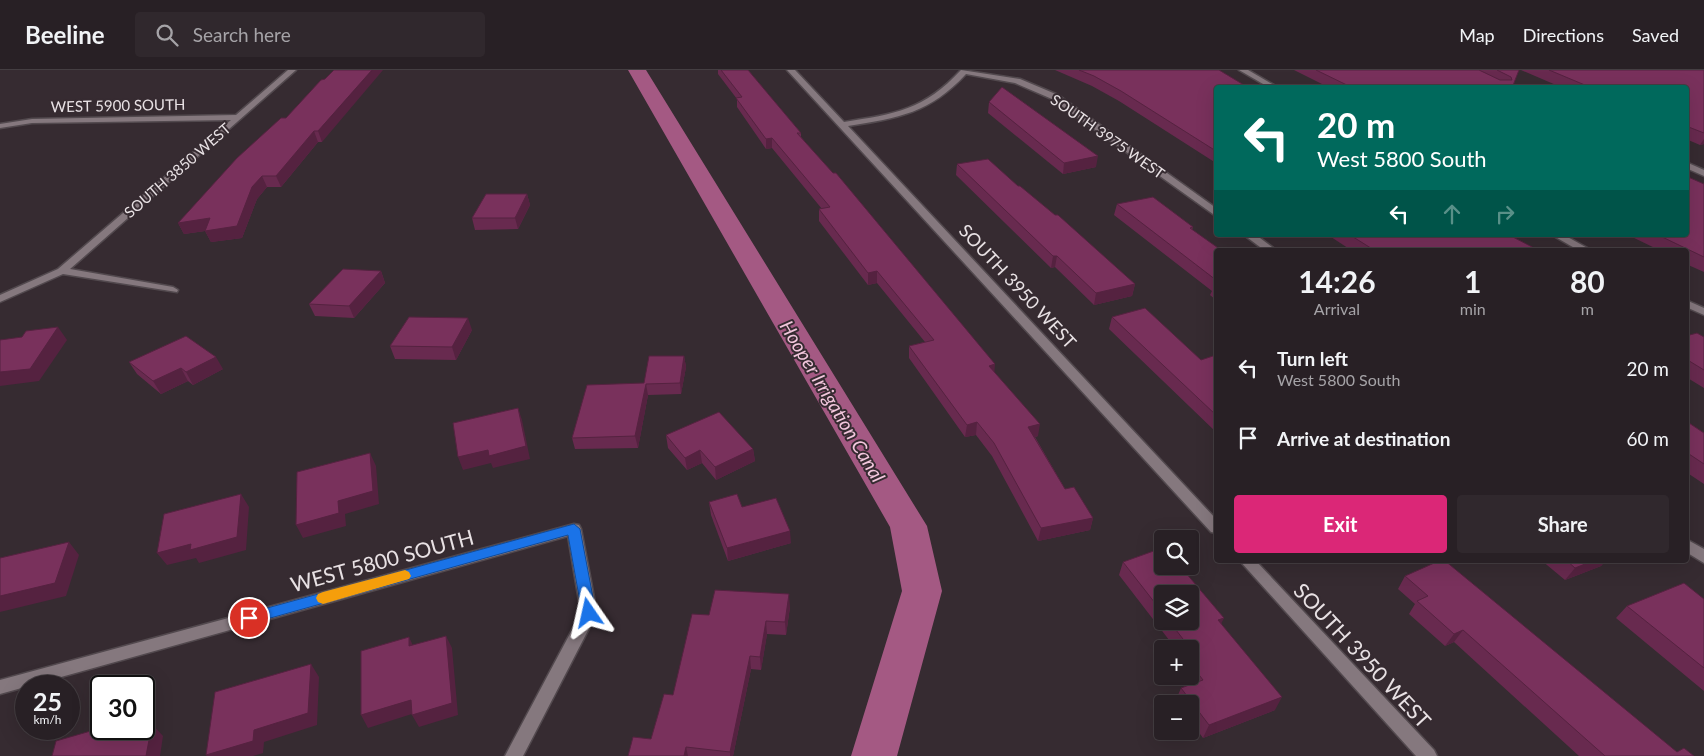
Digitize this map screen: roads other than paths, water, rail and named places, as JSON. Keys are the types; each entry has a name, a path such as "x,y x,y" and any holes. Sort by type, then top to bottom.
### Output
{"street":[{"name":"SOUTH 3850 WEST","path":"0,299 62,270 292,70"},
{"name":"SOUTH 3950 WEST","path":"791,70 1214,526"},
{"path":"1243,70 1270,85"},
{"path":"841,125 891,116 928,103 964,71"},
{"name":"SOUTH 3975 WEST","path":"964,71 1017,81 1055,97 1214,211"},
{"name":"WEST 5900 SOUTH","path":"0,126 32,121 238,117"},
{"path":"1689,166 1704,173"},
{"path":"1253,237 1268,248"},
{"path":"1562,237 1582,248"},
{"path":"62,270 173,290"},
{"path":"1689,304 1704,312"},
{"name":"WEST 5800 SOUTH","path":"0,687 574,529 589,613 514,756"},
{"path":"1689,546 1704,557"},
{"name":"SOUTH 3950 WEST","path":"1249,563 1428,756"}],"waterway":[{"name":"Hooper Irrigation Canal","path":"637,70 908,526 922,591 874,756"}]}
